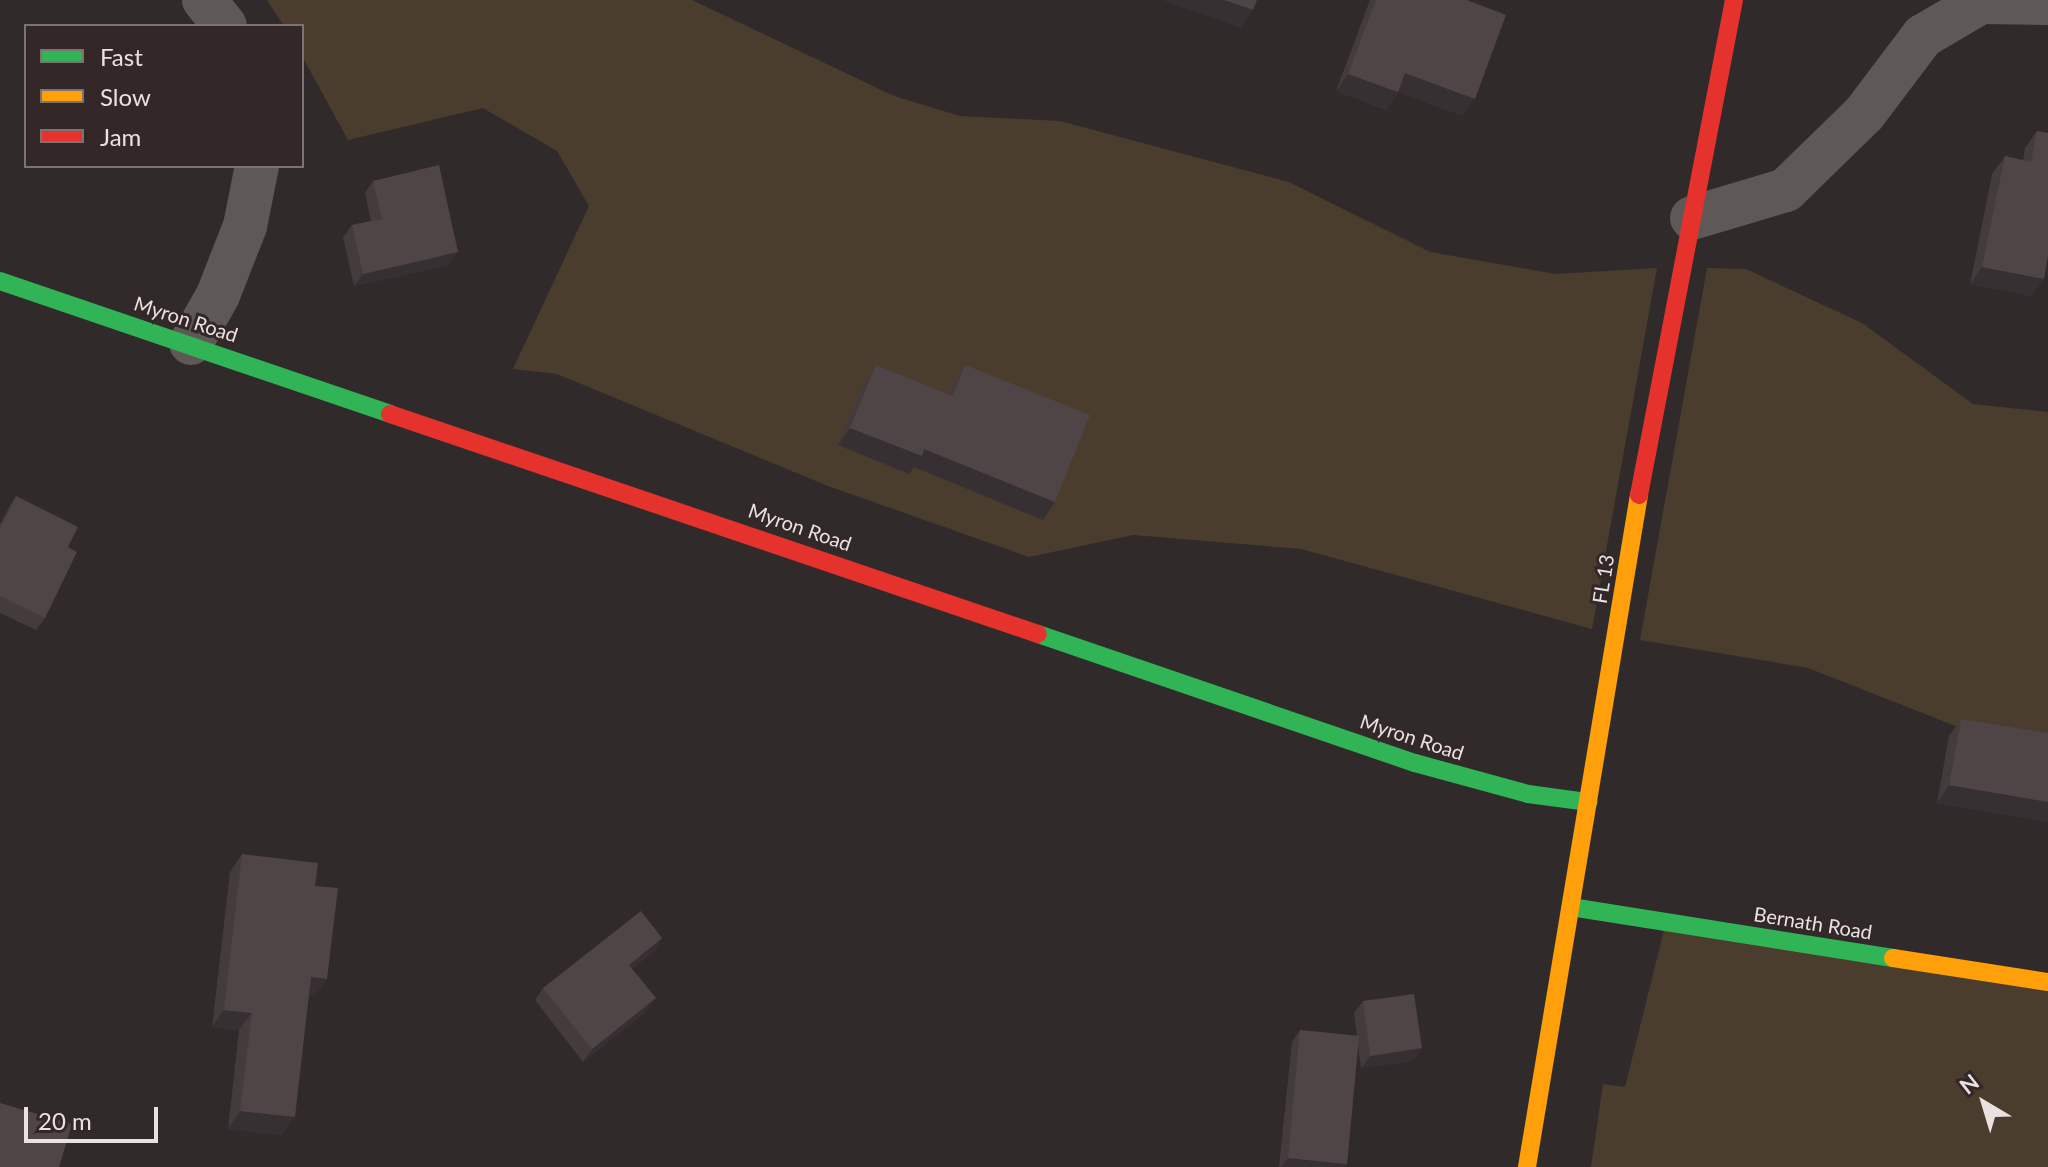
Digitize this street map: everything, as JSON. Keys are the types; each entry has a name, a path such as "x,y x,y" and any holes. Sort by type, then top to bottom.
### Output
{"street":[{"path":"204,0 223,24"},
{"name":"FL 13","path":"1527,1167 1651,424 1734,0"},
{"path":"1692,218 1786,190 1864,114 1923,36 1981,2 2048,3"},
{"path":"191,343 218,295 245,226 257,168"},
{"name":"Myron Road","path":"0,281 191,343 1415,763 1528,794 1588,802"},
{"name":"Bernath Road","path":"1571,907 2048,982"}],"shaded area":[{"path":"267,0 692,0 894,96 960,116 1060,121 1289,182 1430,252 1556,274 1657,268 1592,629 1301,549 1133,535 1029,557 828,486 557,374 513,369 589,206 557,151 483,108 348,140 304,60 304,24 283,24"},
{"path":"1707,268 1746,269 1862,323 1973,404 2048,412 2048,754 1981,736 1808,668 1640,640"},
{"path":"1666,922 2048,986 2048,1167 1591,1167 1603,1084 1625,1087"}],"building":[{"path":"1224,0 1257,0 1253,10"},
{"path":"1376,0 1467,0 1506,15 1475,99 1405,73 1398,92 1348,74"},
{"path":"2037,131 2048,133 2048,256 2044,279 1982,267 2005,156 2031,162"},
{"path":"439,165 458,252 363,274 352,225 382,219 373,181"},
{"path":"876,365 953,396 965,365 1090,415 1055,502 924,449 922,456 850,428"},
{"path":"16,496 78,527 68,547 77,552 45,618 0,596 0,529"},
{"path":"1961,719 2048,733 2048,802 1949,785"},
{"path":"242,854 318,863 315,886 338,888 327,979 311,977 295,1117 240,1111 252,1013 224,1010"},
{"path":"641,911 662,938 629,965 656,998 592,1049 543,988"},
{"path":"1414,994 1422,1048 1370,1056 1363,1001"},
{"path":"1300,1030 1359,1036 1347,1164 1288,1158"},
{"path":"0,1103 72,1124 59,1167 0,1167"}],"traffic: fast":[{"path":"0,281 390,414"},
{"path":"1038,634 1415,763 1528,794 1588,802"},
{"path":"1571,907 1893,958"}],"traffic: slow":[{"path":"1527,1167 1639,495"},
{"path":"1893,958 2048,982"}],"traffic: jam":[{"path":"1639,495 1734,0"},
{"path":"390,414 1038,634"}]}
